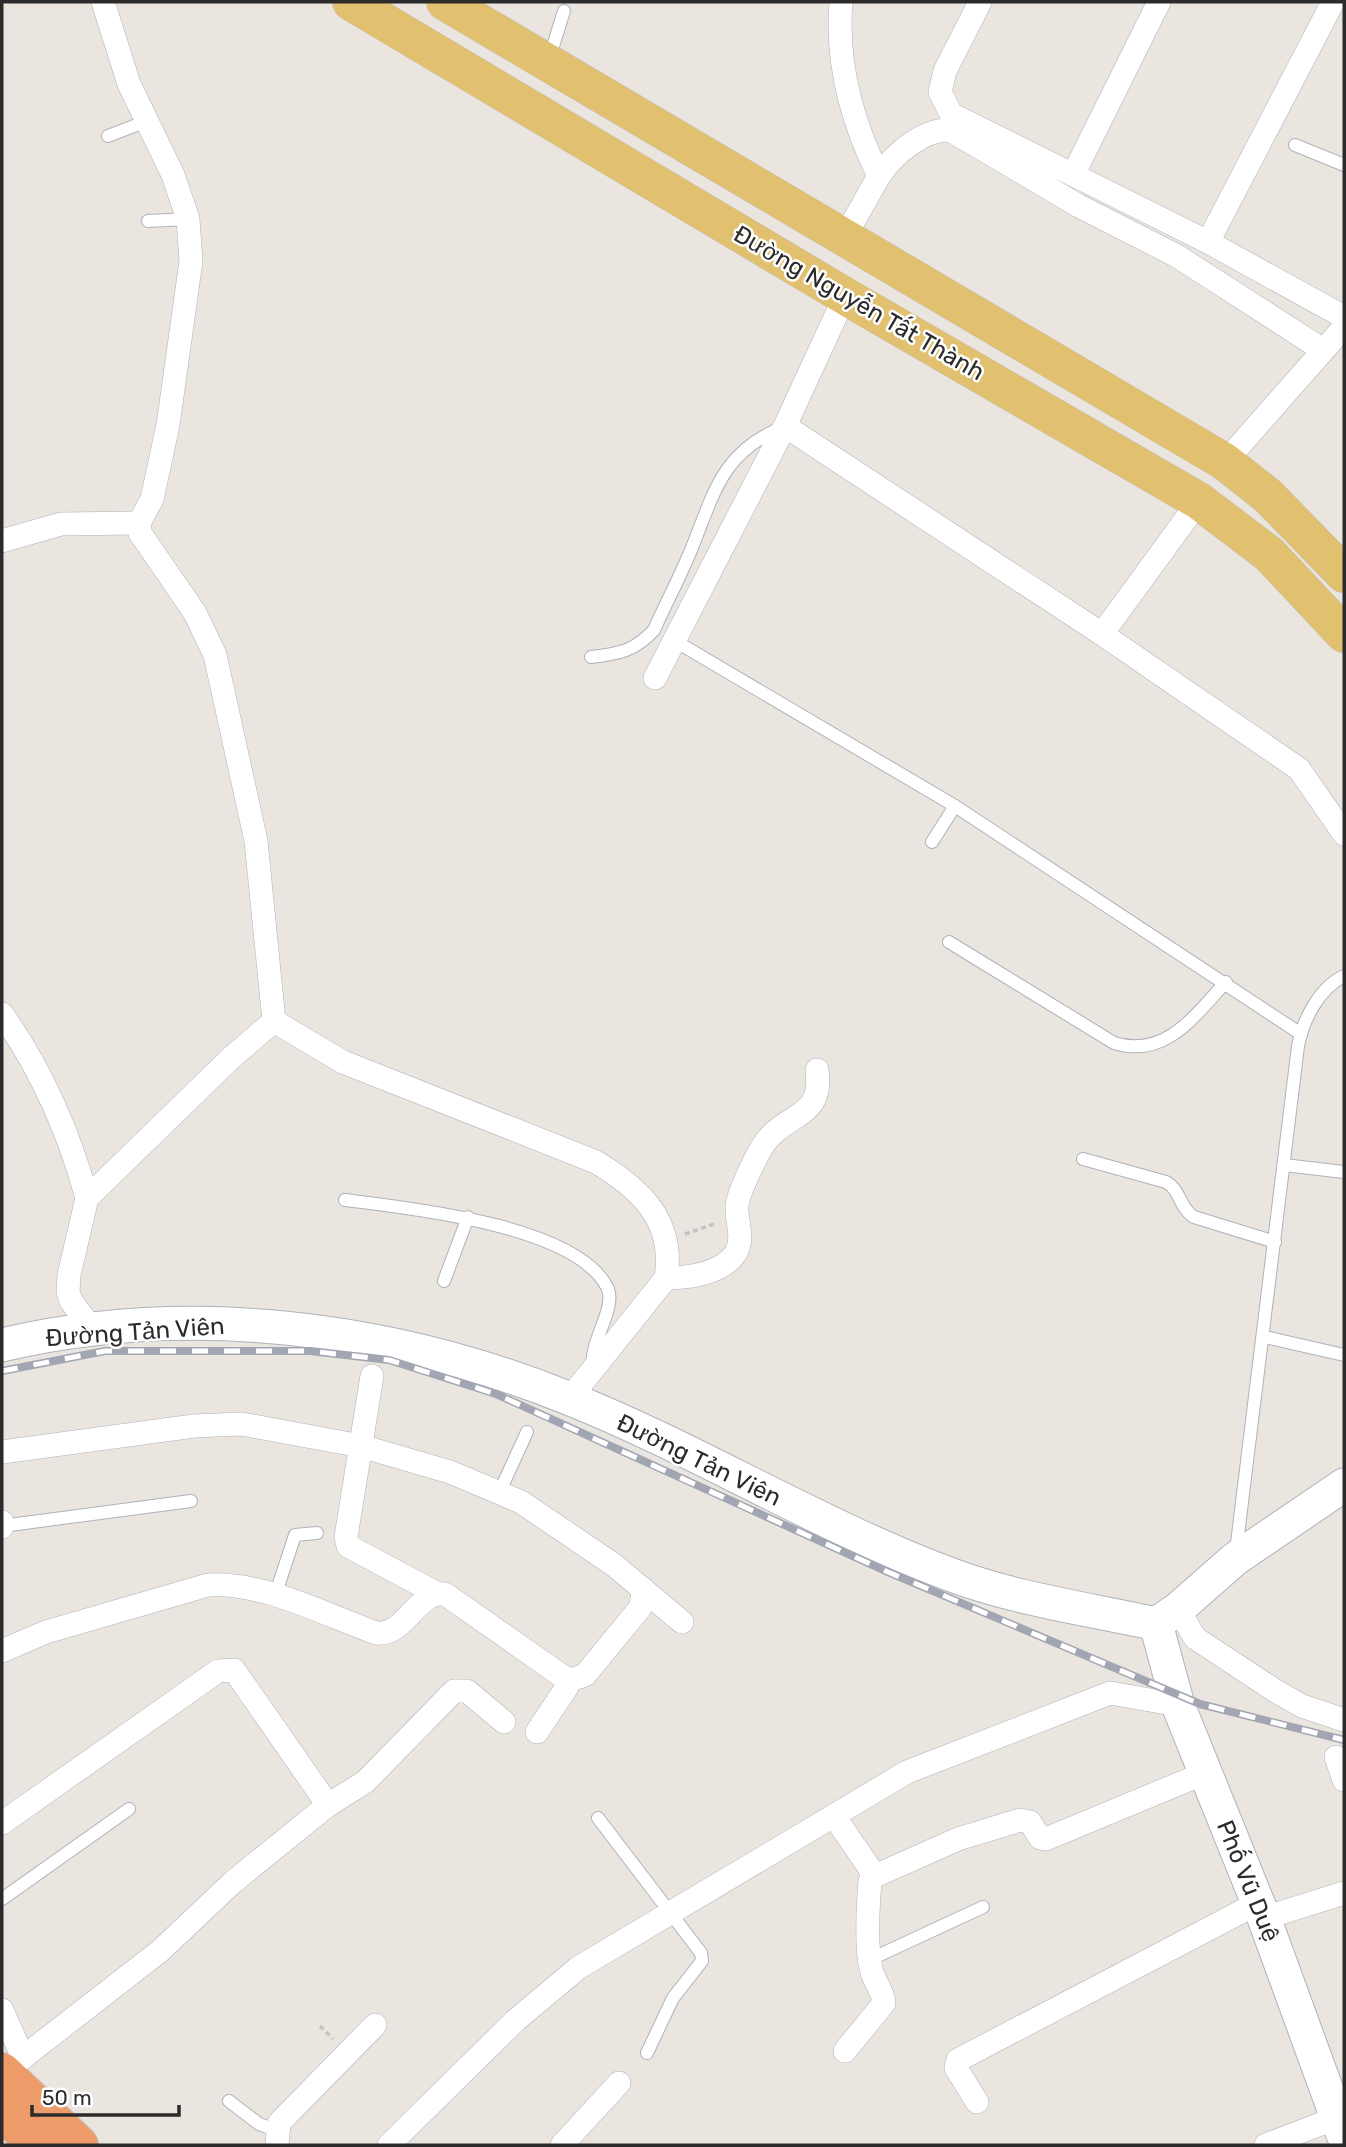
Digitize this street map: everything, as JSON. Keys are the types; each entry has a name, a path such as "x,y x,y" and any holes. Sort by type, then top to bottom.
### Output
{"highway":[{"path":"8,2078 36,2145"},
{"path":"8,2078 79,2145"}],"main road":[{"name":"Đường Nguyễn Tất Thành","path":"351,2 845,296 1199,501 1269,554 1344,634"},
{"name":"Đường Nguyễn Tất Thành","path":"445,2 1225,463 1268,496 1344,574"}],"street":[{"path":"103,2 129,84 173,175 188,219 190,272 168,425 152,499 139,523 140,533 195,613 215,655 256,841 274,1021"},
{"path":"841,2 838,37 846,86 865,149 879,176"},
{"path":"980,2 945,71 940,92 951,114 1208,242 1338,335"},
{"path":"1074,173 1159,2"},
{"path":"1208,242 1333,2"},
{"path":"844,238 888,162 935,130 950,130 1079,206 1338,335"},
{"path":"655,678 785,426 845,296"},
{"path":"1225,463 1338,335"},
{"path":"785,426 1102,634 1299,769 1344,834"},
{"path":"1102,634 1199,501"},
{"path":"2,541 61,524 139,523"},
{"path":"2,1014 56,1110 74,1152 88,1198 69,1275 68,1292 71,1301 92,1329"},
{"path":"88,1198 231,1058 274,1021"},
{"path":"274,1021 343,1062 596,1162 625,1180 648,1203 666,1241 669,1256 666,1278 570,1398"},
{"path":"666,1278 682,1278 716,1269 735,1253 740,1233 737,1205 742,1192 762,1148 772,1133 816,1101 819,1089 817,1070"},
{"name":"Đường Tản Viên","path":"2,1345 50,1334 92,1329 205,1323 363,1336 478,1365 570,1398 844,1529 953,1576 1167,1617"},
{"path":"372,1376 346,1537 348,1546 436,1593 445,1594 565,1678 567,1687 537,1732"},
{"path":"2,1452 194,1426 242,1424 360,1446 450,1472 521,1502 614,1564 682,1622"},
{"path":"1344,1485 1235,1559 1167,1617 1186,1628 1204,1644 1302,1706 1344,1720"},
{"path":"2,1651 46,1632 208,1585 232,1584 275,1596 376,1633 387,1634 436,1593"},
{"path":"565,1678 585,1675 640,1608 644,1590"},
{"name":"Phố Vũ Duệ","path":"1167,1617 1178,1705 1261,1910 1342,2124"},
{"path":"2,1824 218,1671 226,1669 234,1670 328,1805"},
{"path":"8,2078 160,1951 233,1882 328,1805 365,1783 454,1691 467,1691 504,1722"},
{"path":"389,2145 516,2020 578,1968 907,1772 1110,1693 1178,1705"},
{"path":"1336,1757 1344,1780"},
{"path":"845,2051 884,2003 872,1972 870,1881 874,1876 958,1839 1020,1820 1030,1822 1040,1838 1046,1839 1205,1773"},
{"path":"834,1816 874,1876"},
{"path":"977,2102 956,2068 958,2060 1261,1910 1344,1893"},
{"path":"2,2010 8,2078"},
{"path":"276,2138 375,2025"},
{"path":"562,2145 619,2083"},
{"path":"1266,2145 1342,2124"}],"lane":[{"path":"548,62 564,11"},
{"path":"108,136 147,121"},
{"path":"1295,145 1344,165"},
{"path":"148,221 188,219"},
{"path":"591,657 624,653 641,645 654,630 718,481 735,458 756,438 785,426"},
{"path":"675,641 954,807 1226,982 1301,1034"},
{"path":"932,842 954,807"},
{"path":"949,942 1114,1043 1125,1046 1169,1039 1226,982"},
{"path":"1235,1559 1301,1034 1325,990 1344,976"},
{"path":"1083,1159 1166,1182 1175,1187 1185,1211 1194,1217 1275,1242"},
{"path":"1284,1166 1344,1172"},
{"path":"345,1200 468,1217 519,1232 575,1255 599,1277 607,1288 611,1302 593,1345 593,1369"},
{"path":"444,1282 468,1217"},
{"path":"1265,1336 1344,1355"},
{"path":"499,1493 527,1432"},
{"path":"2,1525 191,1501"},
{"path":"275,1596 295,1535 317,1533"},
{"path":"2,1899 129,1809"},
{"path":"598,1818 701,1952 702,1961 673,1998 648,2053"},
{"path":"871,1959 984,1907"},
{"path":"229,2101 276,2138"}],"path":[{"path":"666,1241 718,1223"}],"railway":[{"path":"2,1371 105,1351 310,1351 389,1360 496,1394 888,1572 1200,1704 1344,1740"}]}
